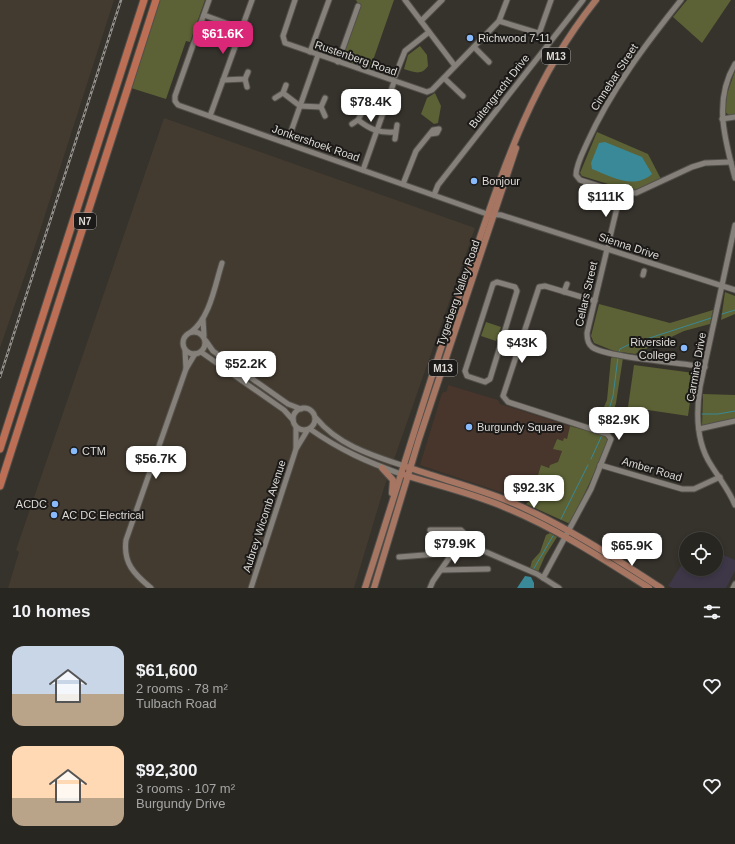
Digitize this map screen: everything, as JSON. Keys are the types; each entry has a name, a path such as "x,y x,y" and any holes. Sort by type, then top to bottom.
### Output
{"highway":[{"name":"N7","path":"0,449 144,0"},
{"name":"N7","path":"0,486 156,0"}],"main road":[{"name":"Tygerberg Valley Road","path":"374,588 408,476 407,467 455,308 524,118 555,57 596,0"},
{"name":"Tygerberg Valley Road","path":"365,588 401,474 407,467 495,214 524,118"},
{"path":"407,467 510,502 568,534 644,581 661,588"},
{"path":"382,468 391,476 393,486 387,508 387,520"},
{"path":"401,474 507,508 568,534"},
{"path":"644,581 649,588"}],"street":[{"path":"209,0 204,15 242,29"},
{"path":"210,116 252,0"},
{"name":"Rustenberg Road","path":"295,0 283,36 283,40 286,43 338,62 395,79 428,92 444,78"},
{"path":"310,52 329,0"},
{"path":"404,0 455,66"},
{"path":"421,22 442,0"},
{"path":"462,96 444,78 499,21 507,0"},
{"path":"499,21 538,33 540,32 551,0"},
{"name":"Buitengracht Drive","path":"434,195 438,185 583,0"},
{"name":"Cinnebar Street","path":"681,0 634,61 610,98 588,140 576,172 577,177 580,180 621,191 640,192 692,167 705,163 731,162"},
{"path":"338,62 358,6"},
{"name":"Jonkershoek Road","path":"204,15 175,96 175,102 178,105 488,214"},
{"path":"363,170 405,51 429,32"},
{"path":"474,47 489,62"},
{"path":"287,143 318,55"},
{"path":"735,64 724,91 722,119 735,178"},
{"path":"247,87 245,79 248,72"},
{"path":"224,80 245,79"},
{"path":"275,98 282,93 286,85"},
{"path":"282,93 300,106 322,107"},
{"path":"324,98 322,107 325,116"},
{"path":"352,124 358,120 362,112"},
{"path":"722,119 735,118"},
{"path":"358,120 376,132 395,132"},
{"path":"395,139 397,125"},
{"path":"403,184 416,151 430,134"},
{"name":"Cellars Street","path":"621,191 587,339 594,348 614,354 705,367"},
{"name":"Sienna Drive","path":"488,214 495,214 735,290"},
{"name":"Carmine Drive","path":"735,225 699,397 699,429 704,451 735,505"},
{"path":"186,370 185,350 183,344 184,338 199,325 204,318 222,263"},
{"path":"497,282 515,287 517,291 504,336 488,382 465,375 493,284 497,282"},
{"path":"564,292 566,284"},
{"path":"543,578 568,534 611,442 610,437 607,434 596,430 505,400 504,394 538,288 545,286 595,301"},
{"path":"185,350 195,354 201,352 205,347 204,318"},
{"path":"191,332 198,332 205,338 213,351 292,406 312,411 316,418 330,433 351,446 407,467"},
{"path":"504,336 520,342"},
{"path":"201,352 273,402 293,420 296,426 302,430 308,430 341,450 382,468 401,474"},
{"path":"151,588 138,577 129,565 125,552 126,540 186,370 195,354"},
{"path":"293,420 295,413 301,409"},
{"path":"308,430 314,425 316,418"},
{"path":"699,429 735,421"},
{"name":"Aubrey Wicomb Avenue","path":"296,426 296,449"},
{"name":"Aubrey Wicomb Avenue","path":"251,588 296,449 308,430"},
{"name":"Amber Road","path":"600,465 682,489 694,489 720,477"},
{"path":"430,530 461,530 464,533 464,544"},
{"path":"430,588 455,544 464,544 479,549"},
{"path":"486,552 537,574 559,588"},
{"path":"399,557 450,553"},
{"path":"441,570 488,569"},
{"path":"733,588 735,584"}],"shaded area":[{"path":"0,0 114,0 36,243 0,348"},
{"path":"164,118 475,228 384,488 354,588 8,588 19,552 16,550"},
{"path":"448,385 498,400 500,404 570,426 567,439 563,441 556,439 554,449 562,451 558,462 550,465 549,468 541,465 531,499 527,501 420,465 442,393 447,391"},
{"path":"723,555 735,560 735,571 726,588 673,588 668,586 679,569 679,576 723,576"}],"green space":[{"path":"159,0 205,0 190,42 186,41 166,99 131,88"},
{"path":"356,0 394,0 370,69 344,61 342,58 360,7"},
{"path":"687,0 731,0 702,43 673,17"},
{"path":"420,46 427,55 428,66 420,72 404,69 408,55"},
{"path":"735,71 735,115 729,115 725,112 727,94"},
{"path":"435,93 441,106 438,123 434,124 421,114 427,98"},
{"path":"597,132 648,154 661,179 635,190 582,176 580,173"},
{"path":"725,292 735,296 735,314 721,320"},
{"path":"599,304 670,323 713,310 710,324 684,331 635,354 614,351 594,343 591,336"},
{"path":"486,322 501,327 496,341 481,336"},
{"path":"611,358 623,358 616,403 608,431 595,428 607,400"},
{"path":"634,365 694,373 688,416 628,407"},
{"path":"703,394 735,395 735,421 702,428"},
{"path":"570,426 607,436 609,442 571,522 568,523 526,504 531,499 541,465 549,468 550,465 558,462 562,451 553,449 557,439 563,441 564,438 567,439"},
{"path":"550,533 557,537 545,556 538,572 530,568 532,561 540,552 546,535"}],"water":[{"path":"605,142 642,157 652,174 645,179 630,182 592,169 591,163 599,143"},
{"path":"525,576 531,577 534,583 534,588 517,588"}],"waterway":[{"path":"722,314 735,310"},
{"path":"618,354 620,349 628,345 711,318"},
{"path":"603,430 613,396 618,357"},
{"path":"702,414 718,414 735,411"},
{"path":"591,459 602,435"},
{"path":"561,519 588,465"},
{"path":"533,570 553,536"}],"railway":[{"path":"0,377 121,0"}],"place":[{"name":"Richwood 7-11","path":"470,38"},
{"name":"Bonjour","path":"474,181"},
{"name":"Riverside College","path":"684,348"},
{"name":"Burgundy Square","path":"469,427"},
{"name":"CTM","path":"74,451"},
{"name":"ACDC","path":"55,504"},
{"name":"AC DC Electrical","path":"54,515"}]}
